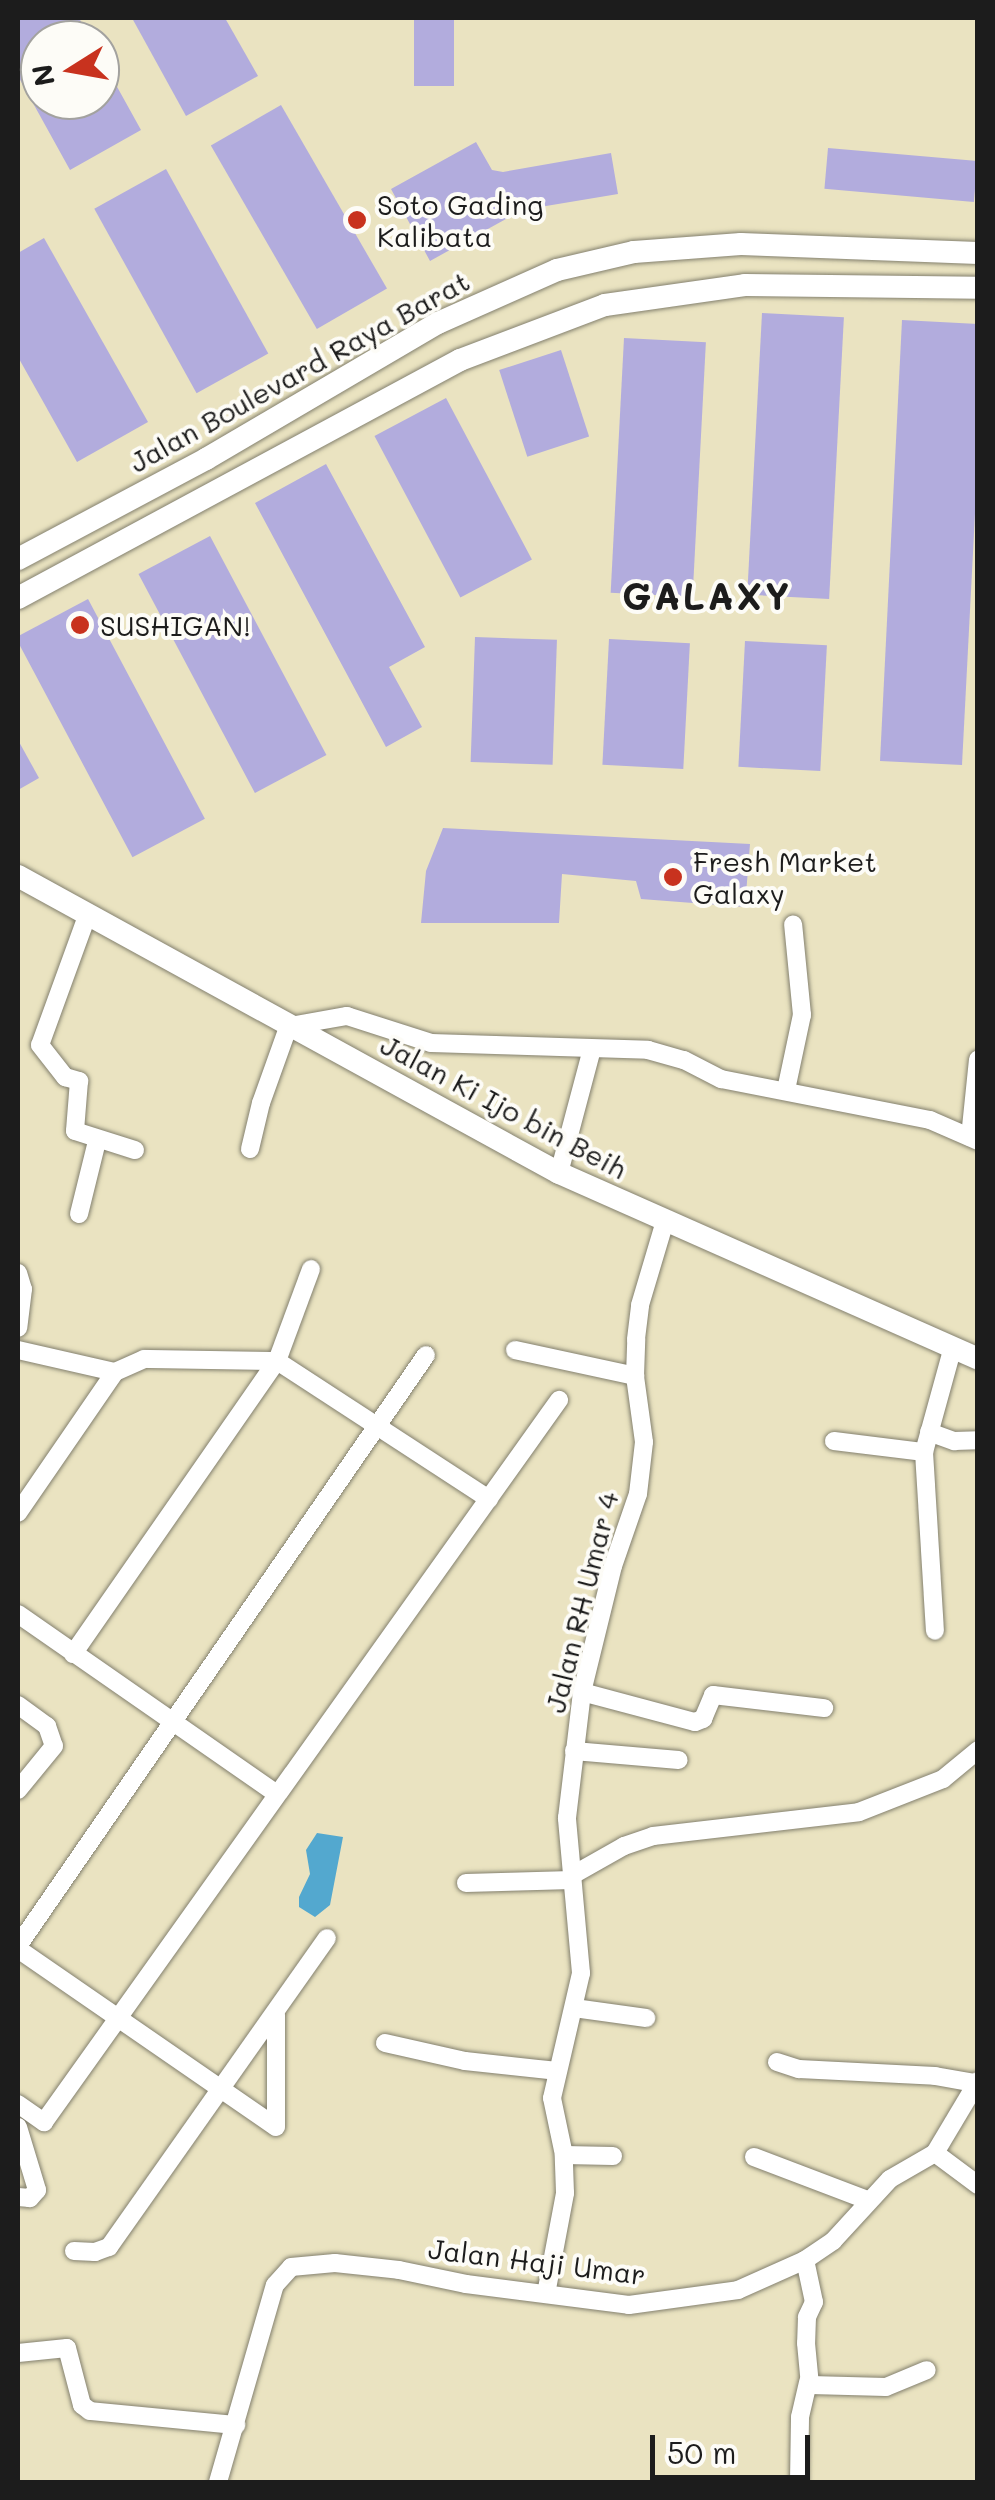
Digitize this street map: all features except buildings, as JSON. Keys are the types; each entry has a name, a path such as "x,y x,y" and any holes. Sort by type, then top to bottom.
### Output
{"main road":[{"name":"Jalan Boulevard Raya Barat","path":"18,559 206,459 438,323 557,270 634,252 741,244 978,254"},
{"path":"18,598 460,360 605,305 745,285 978,288"},
{"path":"206,459 223,489"},
{"name":"Jalan Ki Ijo bin Beih","path":"18,876 559,1172 978,1359"}],"street":[{"path":"86,916 40,1046 64,1077 79,1081 75,1130 98,1141 135,1150"},
{"path":"786,1090 802,1015 793,924"},
{"path":"250,1148 260,1103 289,1026 348,1016 431,1043 532,1043 648,1050 684,1060 721,1079 930,1120 974,1139 978,1059"},
{"path":"559,1172 592,1049"},
{"path":"79,1214 98,1141"},
{"name":"Jalan RH Umar 4","path":"546,2294 563,2208 564,2155 552,2098 582,1958 567,1818 574,1751 582,1692 613,1566 638,1494 644,1442 635,1376 640,1305 665,1220"},
{"path":"73,1654 277,1361 311,1269"},
{"path":"18,1274 23,1289 18,1328"},
{"path":"935,1630 924,1452 954,1347"},
{"path":"18,1350 114,1372"},
{"path":"514,1350 635,1376"},
{"path":"276,2015 280,2124 274,2126 18,1948 426,1355"},
{"path":"18,1513 114,1372 144,1359 277,1361 489,1499"},
{"path":"18,2104 44,2122 559,1400"},
{"path":"929,1432 954,1441 978,1440"},
{"path":"834,1441 924,1452"},
{"path":"18,1614 277,1794"},
{"path":"582,1692 695,1722 703,1719 714,1694 824,1708"},
{"path":"18,1704 47,1726 54,1746 18,1790"},
{"path":"466,1883 572,1878 624,1846 653,1836 859,1812 943,1779 978,1750"},
{"path":"574,1751 679,1760"},
{"path":"74,2251 95,2252 109,2247 328,1938"},
{"path":"574,2008 646,2018"},
{"path":"385,2044 464,2061 557,2071"},
{"path":"778,2062 832,2072 936,2076 976,2082"},
{"name":"Jalan Haji Umar","path":"218,2482 275,2285 291,2267 336,2263 546,2294 657,2304 738,2290 806,2260 832,2241 890,2179 935,2152 976,2082"},
{"path":"18,2127 37,2190 30,2198 18,2197"},
{"path":"935,2152 978,2185"},
{"path":"564,2155 613,2156"},
{"path":"754,2157 867,2200"},
{"path":"799,2482 800,2418 808,2382 808,2318 814,2302 806,2260"},
{"path":"18,2353 68,2348 82,2405 90,2412 236,2425"},
{"path":"808,2382 817,2389 886,2387 927,2370"}],"water":[{"path":"317,1833 343,1837 330,1905 315,1917 299,1907 299,1897 310,1874 306,1850"}],"place":[{"name":"Soto Gading Kalibata","path":"357,220"},
{"name":"SUSHIGAN!","path":"80,625"},
{"name":"Fresh Market Galaxy","path":"673,877"}],"district":[{"name":"GALAXY","path":"707,596"}]}
